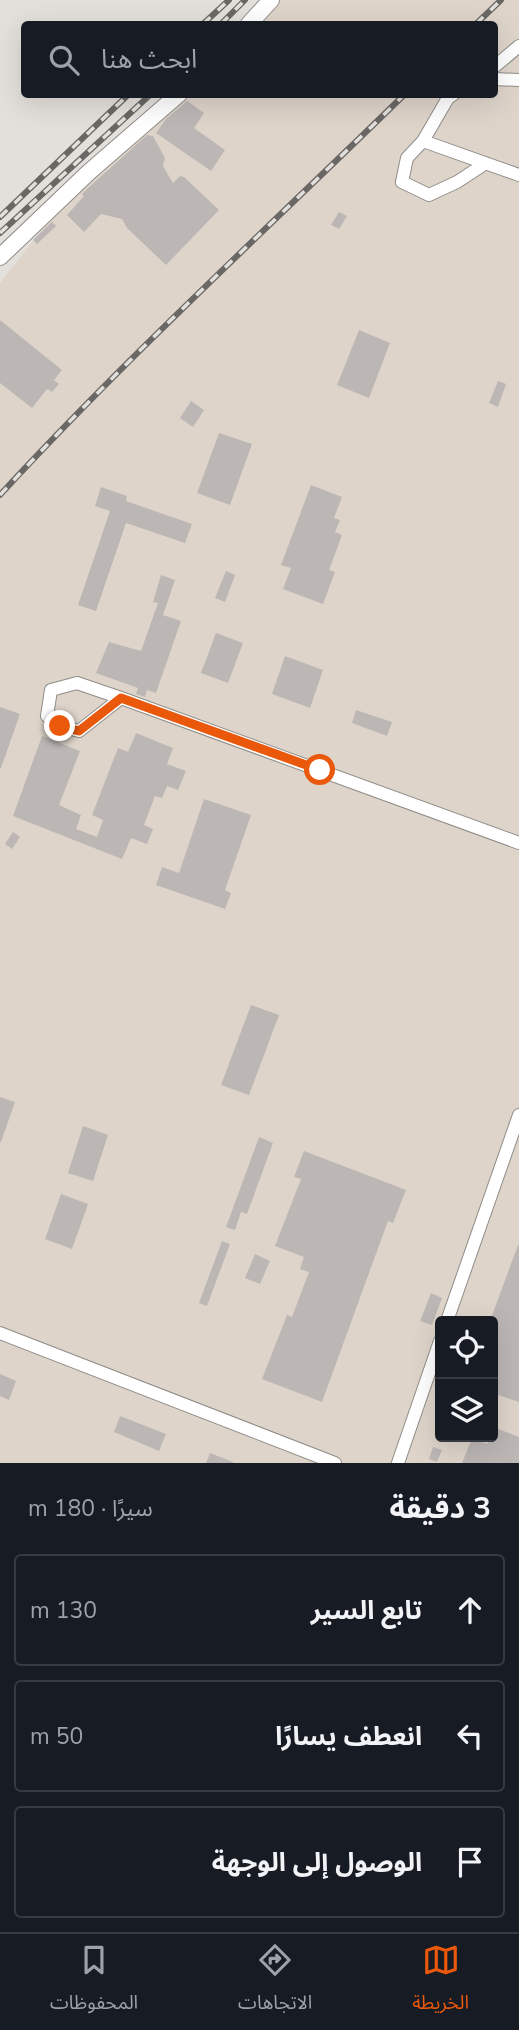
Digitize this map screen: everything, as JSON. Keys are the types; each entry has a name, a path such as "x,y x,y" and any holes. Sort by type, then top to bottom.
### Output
{"street":[{"path":"252,21 271,0"},
{"path":"498,64 519,46"},
{"path":"498,79 519,80"},
{"path":"0,257 89,172 174,98"},
{"path":"448,98 423,141 407,158 402,182 429,195 457,182 486,163"},
{"path":"423,141 519,174"},
{"path":"121,698 79,731 60,726 47,716 51,690 77,683 121,698 519,843"},
{"path":"449,1316 519,1115"},
{"path":"0,1333 335,1463"},
{"path":"398,1463 435,1356"}],"shaded area":[{"path":"268,0 519,0 519,1463 0,1463 0,283 88,172 166,98 498,98 498,21 245,21"}],"building":[{"path":"187,101 204,113 194,128 225,150 211,171 156,133 166,119"},
{"path":"147,135 153,136 165,158 163,166 173,183 180,176 184,177 219,210 166,265 127,228 122,219 101,214 84,232 67,215 88,188"},
{"path":"339,212 347,216 339,229 331,225"},
{"path":"52,222 56,226 37,244 33,240"},
{"path":"0,320 62,370 54,380 59,384 52,392 47,389 32,408 0,383"},
{"path":"359,330 390,343 369,398 337,385"},
{"path":"498,381 506,384 498,407 489,403"},
{"path":"191,401 204,410 193,427 180,418"},
{"path":"219,433 252,444 230,505 197,493"},
{"path":"311,485 342,497 334,518 340,520 335,532 342,535 329,570 335,572 323,604 283,589 291,568 281,565"},
{"path":"101,487 127,496 126,501 192,524 185,543 126,523 96,611 78,605 110,511 95,506"},
{"path":"226,571 235,575 225,602 215,598"},
{"path":"161,575 175,580 163,615 181,621 156,693 147,690 145,697 136,694 138,688 96,673 109,642 141,651 158,603 153,602"},
{"path":"216,633 243,643 228,683 201,673"},
{"path":"285,656 323,670 310,708 272,694"},
{"path":"0,707 20,714 1,768 0,768"},
{"path":"356,710 392,722 387,736 352,723"},
{"path":"136,733 173,748 167,764 186,771 178,790 167,786 162,798 155,796 144,825 153,829 147,844 131,838 122,859 13,816 42,736 80,751 59,805 81,815 76,829 97,837 103,820 92,815 118,748 128,752"},
{"path":"204,799 251,815 225,890 231,893 225,909 156,885 162,867 179,873"},
{"path":"13,832 20,837 12,849 5,844"},
{"path":"251,1005 279,1015 249,1095 221,1085"},
{"path":"0,1097 15,1102 1,1142 0,1142"},
{"path":"83,1126 108,1135 93,1181 68,1173"},
{"path":"259,1137 273,1143 247,1214 241,1212 235,1230 226,1227"},
{"path":"304,1151 406,1190 393,1223 388,1221 322,1402 262,1379 287,1315 292,1317 309,1272 300,1269 304,1257 275,1246 301,1179 294,1177"},
{"path":"61,1194 88,1204 72,1249 45,1239"},
{"path":"222,1241 230,1244 207,1306 199,1303"},
{"path":"519,1245 519,1402 498,1395 498,1316 492,1316"},
{"path":"255,1254 270,1261 260,1284 245,1278"},
{"path":"431,1293 442,1298 432,1325 420,1321"},
{"path":"0,1374 16,1381 9,1400 0,1396"},
{"path":"120,1416 166,1434 159,1451 114,1432"},
{"path":"498,1429 519,1437 519,1463 462,1463 470,1442 498,1442"},
{"path":"433,1447 442,1450 437,1462 429,1459"},
{"path":"210,1453 233,1462 233,1463 206,1463"}],"railway":[{"path":"206,21 229,0"},
{"path":"224,21 245,0"},
{"path":"479,21 501,0"},
{"path":"0,217 125,98"},
{"path":"0,233 147,98"},
{"path":"0,495 149,342 401,98"}],"route":[{"path":"60,726 79,731 121,698 320,770"}]}
